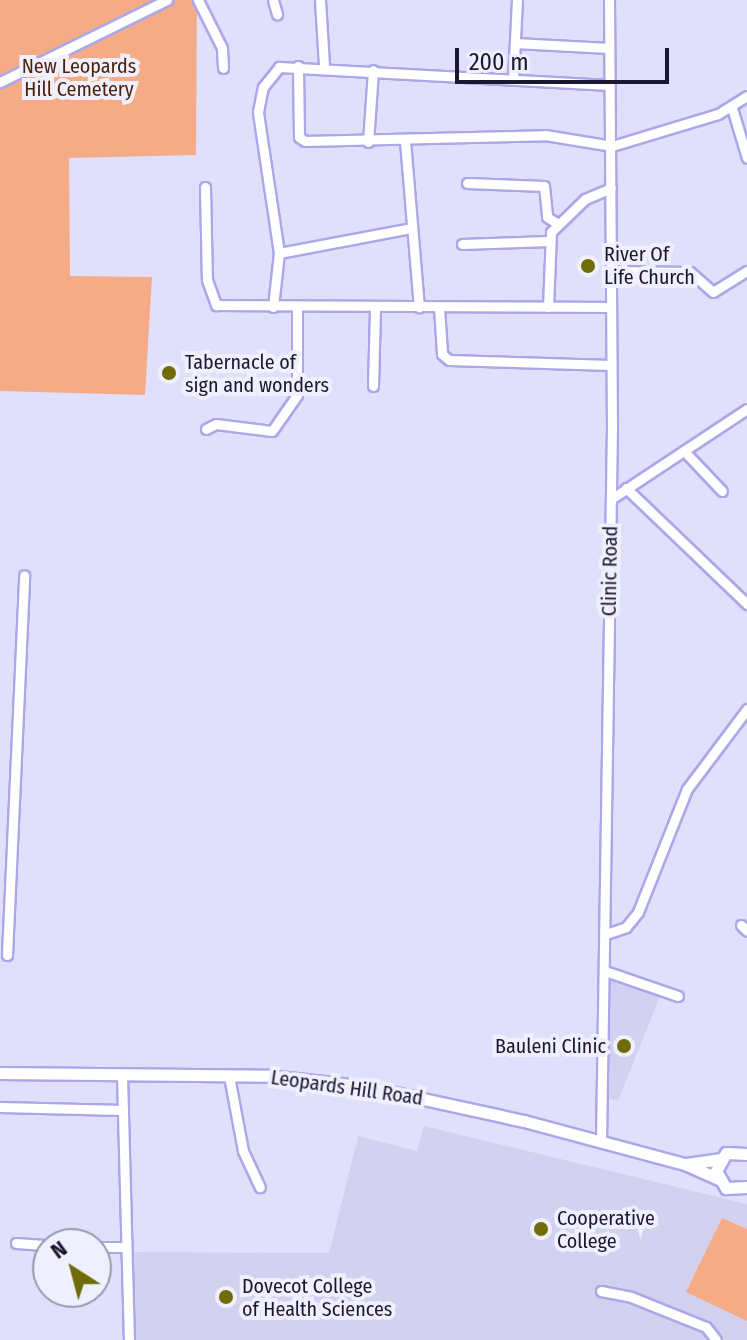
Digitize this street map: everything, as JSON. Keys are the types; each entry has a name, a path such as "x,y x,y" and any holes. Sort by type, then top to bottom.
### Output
{"main road":[{"name":"Leopards Hill Road","path":"0,1073 229,1076 390,1090 685,1164 718,1179 729,1190 747,1187"},
{"name":"Leopards Hill Road","path":"685,1164 720,1159 730,1151 747,1154"},
{"path":"718,1179 720,1159"}],"street":[{"path":"0,82 167,0"},
{"path":"198,0 222,48 223,68"},
{"path":"273,0 277,14"},
{"path":"320,0 324,66"},
{"path":"513,79 517,0"},
{"name":"Clinic Road","path":"601,1142 611,499 612,146 609,0"},
{"path":"515,43 609,48"},
{"path":"298,66 301,140 368,142 463,134 545,135 612,146 732,108 747,96"},
{"path":"273,307 279,253 259,98 269,75 279,67 324,66 610,85"},
{"path":"368,142 373,70"},
{"path":"732,108 747,158"},
{"path":"405,141 419,307"},
{"path":"467,183 544,186 547,217 558,224"},
{"path":"205,187 211,301 221,306 610,307"},
{"path":"548,307 549,241 558,224 585,199 611,188"},
{"path":"279,253 411,228"},
{"path":"462,244 549,241"},
{"path":"610,271 690,272 713,292 747,271"},
{"path":"206,429 216,424 272,431 297,395 297,307"},
{"path":"373,386 375,307"},
{"path":"439,307 442,354 449,360 611,365"},
{"path":"611,499 747,409"},
{"path":"684,451 722,491"},
{"path":"626,488 747,604"},
{"path":"7,955 24,575"},
{"path":"606,934 626,927 638,912 687,789 747,709"},
{"path":"605,971 678,996"},
{"path":"122,1075 123,1247 129,1340"},
{"path":"229,1076 243,1151 260,1187"},
{"path":"0,1107 123,1110"},
{"path":"16,1243 32,1244"},
{"path":"112,1247 123,1247"},
{"path":"601,1291 631,1297 706,1327 716,1340"}],"shaded area":[{"name":"Bauleni Clinic","path":"607,979 661,994 618,1101 607,1098"},
{"name":"Cooperative College","path":"424,1126 747,1204 747,1340 133,1340 134,1252 329,1253 358,1136 417,1151"}],"green space":[{"name":"New Leopards Hill Cemetery","path":"0,0 197,0 196,155 69,158 70,276 152,277 145,395 0,391"},
{"path":"722,1218 747,1229 747,1321 686,1292"}],"place":[{"name":"River Of Life Church","path":"588,266"},
{"name":"Tabernacle of sign and wonders","path":"169,373"},
{"name":"Bauleni Clinic","path":"624,1046"},
{"name":"Cooperative College","path":"541,1229"},
{"name":"Dovecot College of Health Sciences","path":"226,1297"}]}
